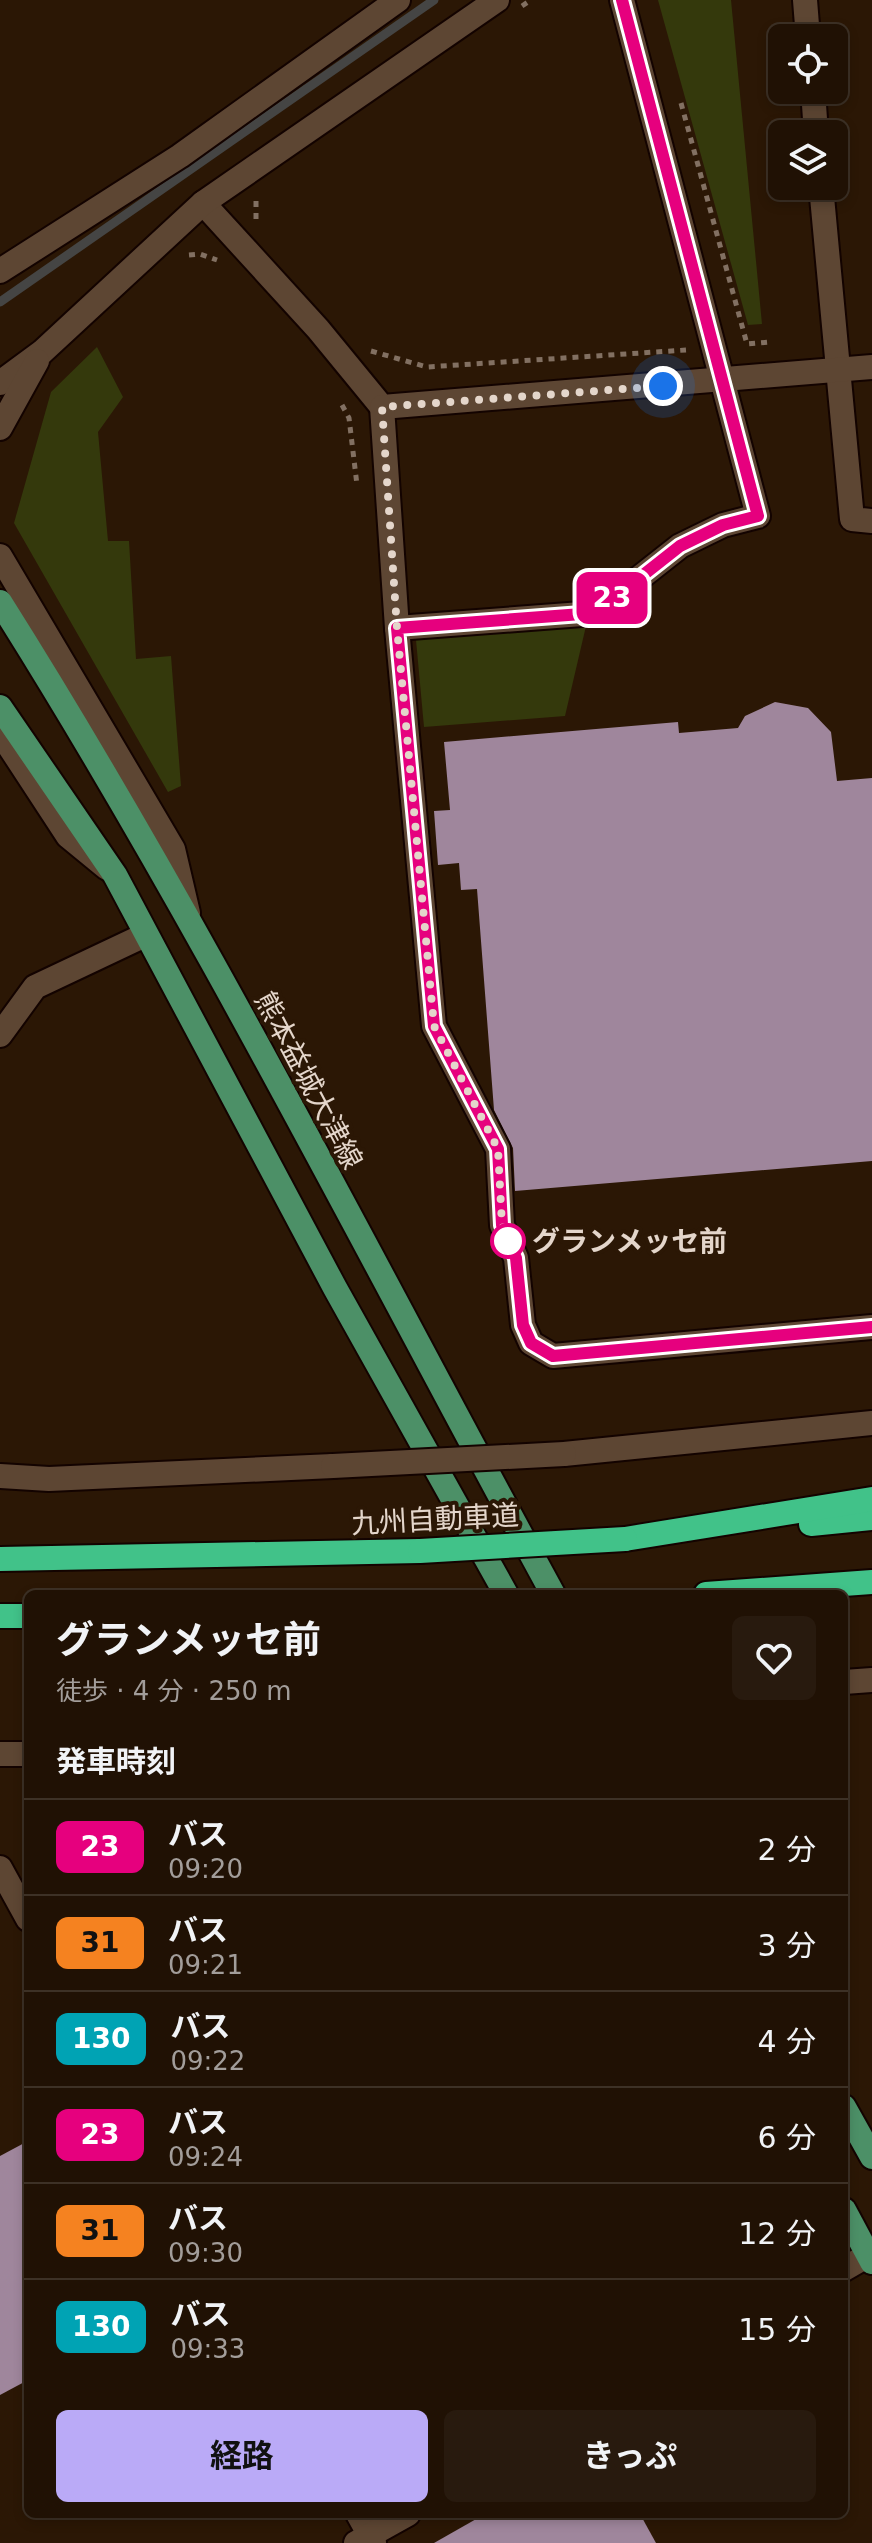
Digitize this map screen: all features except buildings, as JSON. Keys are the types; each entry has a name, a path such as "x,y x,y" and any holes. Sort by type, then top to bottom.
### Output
{"highway":[{"path":"625,1539 872,1499"},
{"name":"九州自動車道","path":"0,1559 420,1551 625,1539 872,1518"},
{"path":"761,1590 872,1582"},
{"path":"0,1616 24,1616"}],"main road":[{"name":"熊本益城大津線","path":"0,602 56,690 190,922 551,1590"},
{"path":"0,707 115,875 335,1288 504,1590"},
{"path":"848,2114 872,2157"},
{"path":"848,2217 871,2257"}],"street":[{"path":"0,271 180,156 398,0"},
{"path":"0,383 42,352 203,203 497,0"},
{"path":"397,628 595,613 680,546 723,525 758,516 622,0"},
{"path":"805,0 807,24"},
{"path":"822,200 852,519 872,521"},
{"path":"203,203 318,329 382,407 397,628 434,1026 498,1149 502,1225 516,1258 523,1325 531,1343 553,1356 872,1327"},
{"path":"0,428 42,352"},
{"path":"382,407 872,367"},
{"path":"0,556 173,849 190,922"},
{"path":"0,732 68,836 115,875"},
{"path":"0,1035 35,987 145,935"},
{"path":"0,1476 49,1479 564,1454 872,1423"},
{"path":"848,1682 872,1680"},
{"path":"0,1754 24,1754"},
{"path":"0,1868 24,1912"},
{"path":"848,2267 871,2257"},
{"path":"359,2518 367,2541 402,2518"}],"path":[{"path":"677,90 747,344"},
{"path":"185,255 200,254 223,262"},
{"path":"732,345 769,342"},
{"path":"366,349 427,367 688,350"},
{"path":"336,394 349,418 358,495"}],"green space":[{"path":"658,0 731,0 762,324 748,325"},
{"path":"97,347 123,397 98,432 108,541 129,541 136,659 171,656 181,786 168,792 14,523 51,392"},
{"path":"586,626 565,716 424,727 416,640"}],"waterway":[{"path":"0,302 434,0"}],"bus line":[{"name":"23","path":"622,0 758,516 723,525 680,546 595,613 397,628 434,1026 498,1149 502,1225 516,1258 523,1325 531,1343 553,1356 872,1327"}],"place":[{"name":"グランメッセ前","path":"508,1241"}],"route":[{"path":"508,1241 502,1225 498,1149 434,1026 397,628 382,407 663,386"}]}
